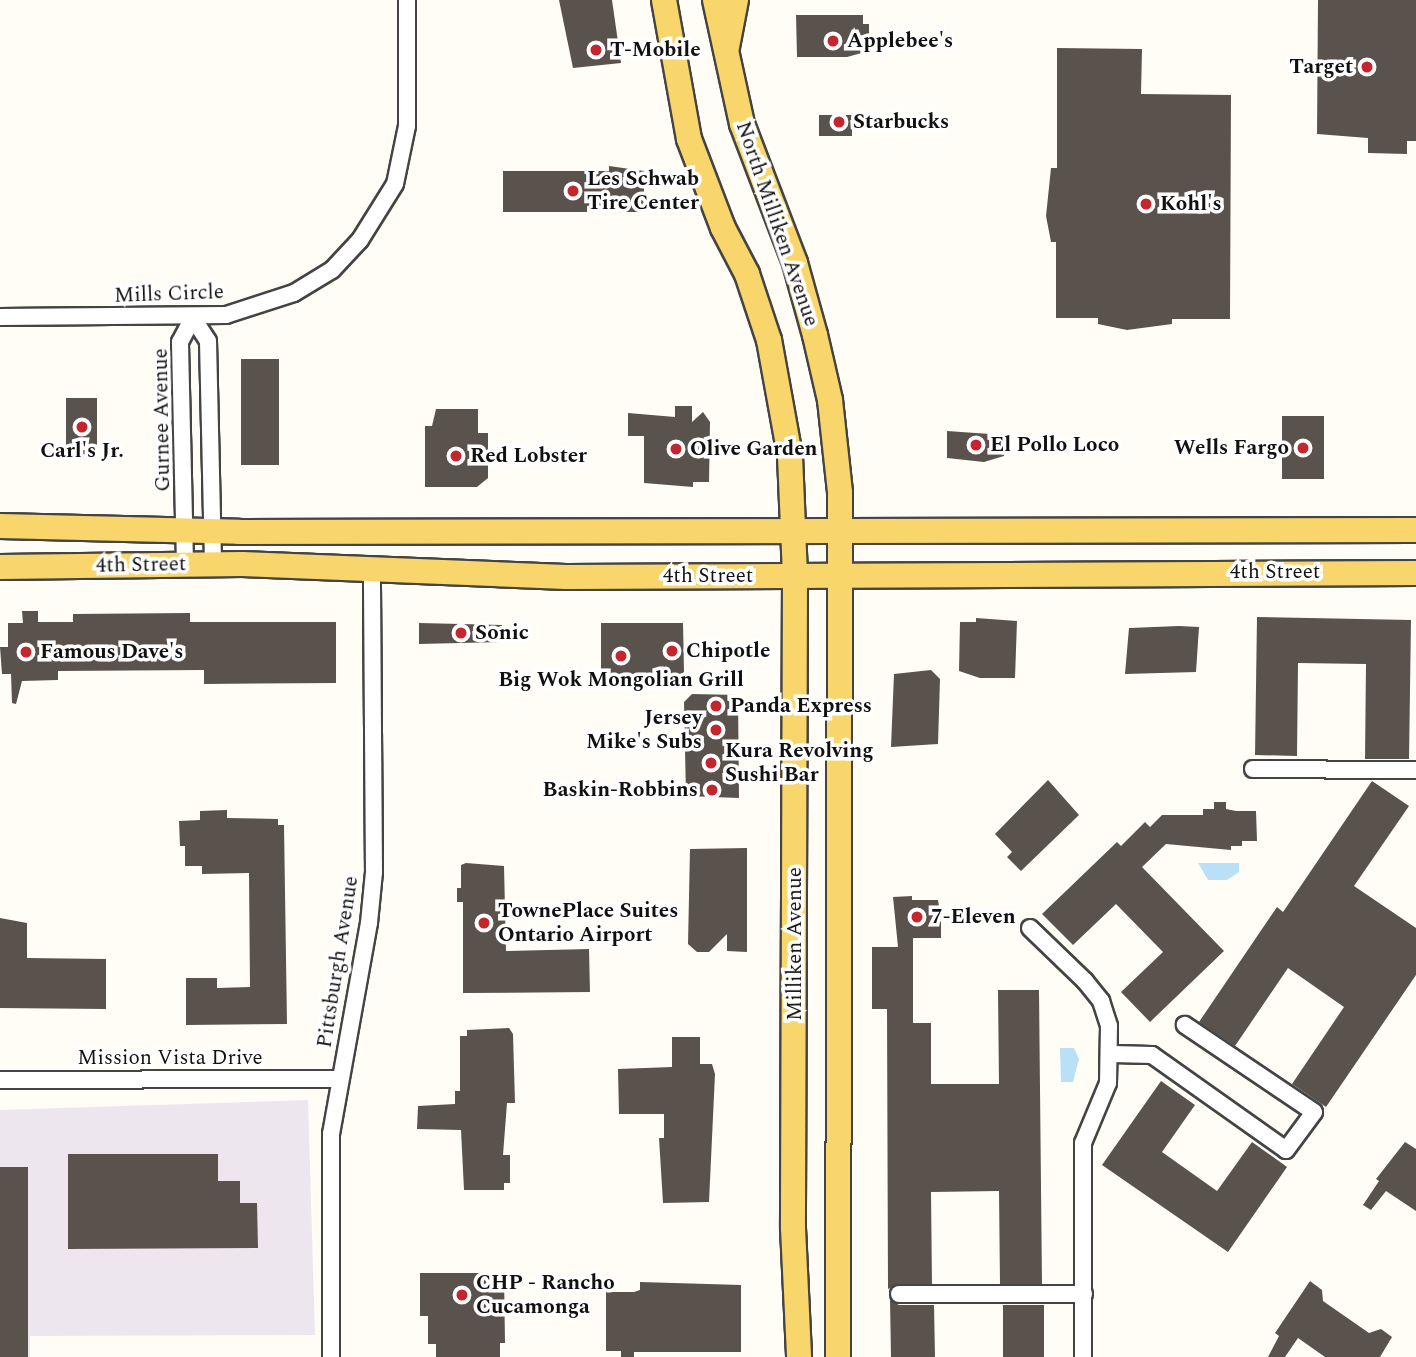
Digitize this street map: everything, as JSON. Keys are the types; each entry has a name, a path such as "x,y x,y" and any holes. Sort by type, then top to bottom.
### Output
{"main road":[{"path":"664,0 689,139 723,228 747,274 769,340 790,456 795,531"},
{"name":"North Milliken Avenue","path":"715,0 742,124 795,263 815,335 831,414 840,492 839,533"},
{"path":"725,55 737,14 736,0"},
{"name":"4th Street","path":"0,526 184,531 839,533 1040,527 1416,530"},
{"name":"Milliken Avenue","path":"795,531 793,1228 799,1357"},
{"name":"Milliken Avenue","path":"838,1357 839,533"},
{"name":"4th Street","path":"0,567 213,564 372,573 796,576 1416,573"}],"street":[{"name":"Mills Circle","path":"0,317 193,318 251,309 294,293 332,270 385,204 395,184 407,126 407,0"},
{"name":"Gurnee Avenue","path":"185,564 180,342 193,318"},
{"path":"193,318 208,341 213,564"},
{"name":"Pittsburgh Avenue","path":"331,1357 331,1134 369,923 374,872 372,573"},
{"path":"1254,769 1416,770"},
{"path":"1030,928 1068,962 1101,1001 1112,1054 1108,1083 1083,1143 1083,1357"},
{"path":"1112,1054 1152,1055 1286,1150 1314,1112 1185,1025"},
{"name":"Mission Vista Drive","path":"0,1080 340,1079"},
{"path":"899,1294 1084,1294"}],"shaded area":[{"path":"308,1100 315,1335 30,1336 30,1357 0,1357 0,1110"}],"water":[{"path":"1198,863 1239,863 1239,872 1227,880 1208,880"},
{"path":"1060,1048 1074,1048 1079,1059 1073,1082 1061,1082"}],"building":[{"path":"559,0 612,0 621,63 573,68"},
{"name":"Target","path":"1318,0 1416,0 1416,141 1407,141 1407,154 1368,153 1368,138 1317,134"},
{"name":"Applebee's","path":"796,15 863,15 863,24 869,24 869,51 847,57 797,57"},
{"path":"1057,48 1142,49 1141,94 1231,95 1230,319 1172,319 1172,324 1127,330 1098,324 1098,318 1056,318 1056,242 1051,242 1046,216 1051,168 1057,168"},
{"name":"Starbucks","path":"819,115 860,115 860,129 852,129 852,136 819,136"},
{"name":"Les Schwab Tire Center","path":"609,166 644,171 644,212 503,212 503,171 609,171"},
{"path":"241,359 279,359 279,465 241,465"},
{"name":"Carl's Jr.","path":"66,398 97,398 97,455 66,455"},
{"name":"Olive Garden","path":"675,406 692,406 692,422 703,412 710,422 709,482 693,482 693,487 644,483 644,436 628,436 628,413 675,417"},
{"name":"Red Lobster","path":"436,409 478,409 478,433 488,433 488,478 477,487 425,487 425,426 432,426"},
{"name":"Wells Fargo","path":"1282,416 1324,416 1324,479 1282,479"},
{"name":"El Pollo Loco","path":"947,431 1004,435 1004,456 984,462 947,458"},
{"path":"22,611 38,611 38,622 73,622 73,614 190,613 190,622 336,622 336,683 204,684 204,670 58,671 58,680 22,681 16,704 12,703 11,674 2,674 0,647 8,647 8,623 23,623"},
{"path":"1257,617 1411,620 1409,759 1365,759 1366,664 1298,663 1297,756 1255,755"},
{"path":"976,618 1017,621 1015,678 980,678 959,671 960,622 976,622"},
{"name":"Sonic","path":"419,623 502,625 502,642 419,644"},
{"path":"601,623 683,623 684,672 676,680 601,680"},
{"path":"1199,627 1196,672 1125,674 1129,628"},
{"path":"931,670 940,679 938,744 891,747 894,674"},
{"path":"692,694 738,695 739,798 686,796 684,702"},
{"path":"1048,780 1079,815 1021,871 1007,857 1012,852 995,834"},
{"path":"1372,781 1409,806 1354,886 1416,928 1416,975 1326,1107 1292,1084 1344,1007 1288,968 1235,1046 1199,1022 1277,907 1283,912"},
{"path":"1214,802 1226,802 1226,809 1256,811 1257,841 1242,841 1242,846 1231,846 1231,850 1166,844 1142,867 1224,951 1150,1022 1121,992 1163,952 1116,904 1073,945 1042,914 1117,842 1121,846 1145,822 1150,827 1162,815 1203,815 1203,809 1214,809"},
{"path":"227,810 227,818 278,819 278,825 284,825 287,1024 186,1025 186,978 217,978 217,988 250,987 249,873 202,874 202,866 185,866 185,846 180,846 179,821 200,820 200,811"},
{"path":"747,848 747,952 727,951 727,934 709,952 697,952 688,944 690,849"},
{"name":"TownePlace Suites Ontario Airport","path":"466,863 504,866 506,951 589,949 590,992 463,993 463,902 457,902 457,888 461,888 461,865"},
{"path":"912,896 912,900 938,900 941,919 941,938 913,938 913,1023 931,1023 931,1084 999,1084 998,990 1039,990 1042,1284 1000,1284 999,1191 931,1192 932,1284 898,1284 888,1289 887,1009 872,1009 872,947 898,947 893,897"},
{"path":"0,918 27,923 27,958 106,959 106,1009 0,1008"},
{"path":"509,1028 513,1034 515,1103 507,1103 503,1155 510,1155 510,1183 504,1183 504,1190 464,1190 461,1130 417,1129 418,1106 455,1104 455,1091 460,1091 460,1036 467,1036 467,1030"},
{"path":"672,1037 700,1037 700,1064 712,1064 715,1074 709,1202 663,1203 659,1138 664,1138 664,1114 619,1114 618,1069 672,1067"},
{"path":"1161,1081 1195,1105 1162,1152 1217,1191 1252,1142 1287,1167 1228,1252 1102,1165"},
{"path":"1405,1142 1416,1149 1416,1211 1386,1191 1371,1210 1363,1205 1379,1181 1376,1179"},
{"path":"68,1154 218,1154 218,1181 240,1181 240,1203 257,1203 258,1248 68,1249"},
{"path":"0,1167 28,1167 28,1357 0,1357"},
{"name":"CHP - Rancho Cucamonga","path":"420,1273 504,1273 505,1343 500,1343 500,1357 436,1357 436,1344 428,1344 428,1316 420,1316"},
{"path":"1310,1281 1322,1290 1323,1301 1369,1333 1381,1329 1392,1337 1380,1357 1325,1357 1298,1338 1285,1357 1268,1357 1279,1336 1275,1333"},
{"path":"640,1282 741,1285 741,1352 634,1352 634,1357 621,1357 621,1351 606,1351 606,1292 634,1292 640,1290"},
{"path":"890,1300 899,1305 934,1305 935,1357 891,1357"},
{"path":"1003,1305 1044,1305 1044,1357 1003,1357"}],"place":[{"name":"Applebee's","path":"833,41"},
{"name":"T-Mobile","path":"596,50"},
{"name":"Target","path":"1367,67"},
{"name":"Starbucks","path":"839,122"},
{"name":"Les Schwab Tire Center","path":"573,191"},
{"name":"Kohl's","path":"1146,204"},
{"name":"Carl's Jr.","path":"82,427"},
{"name":"El Pollo Loco","path":"976,445"},
{"name":"Wells Fargo","path":"1303,448"},
{"name":"Olive Garden","path":"676,449"},
{"name":"Red Lobster","path":"456,456"},
{"name":"Sonic","path":"461,633"},
{"name":"Chipotle","path":"672,651"},
{"name":"Famous Dave's","path":"26,652"},
{"name":"Big Wok Mongolian Grill","path":"621,656"},
{"name":"Panda Express","path":"716,706"},
{"name":"Jersey Mike's Subs","path":"716,730"},
{"name":"Kura Revolving Sushi Bar","path":"711,763"},
{"name":"Baskin-Robbins","path":"712,790"},
{"name":"7-Eleven","path":"917,917"},
{"name":"TownePlace Suites Ontario Airport","path":"484,923"},
{"name":"CHP - Rancho Cucamonga","path":"462,1295"}]}
